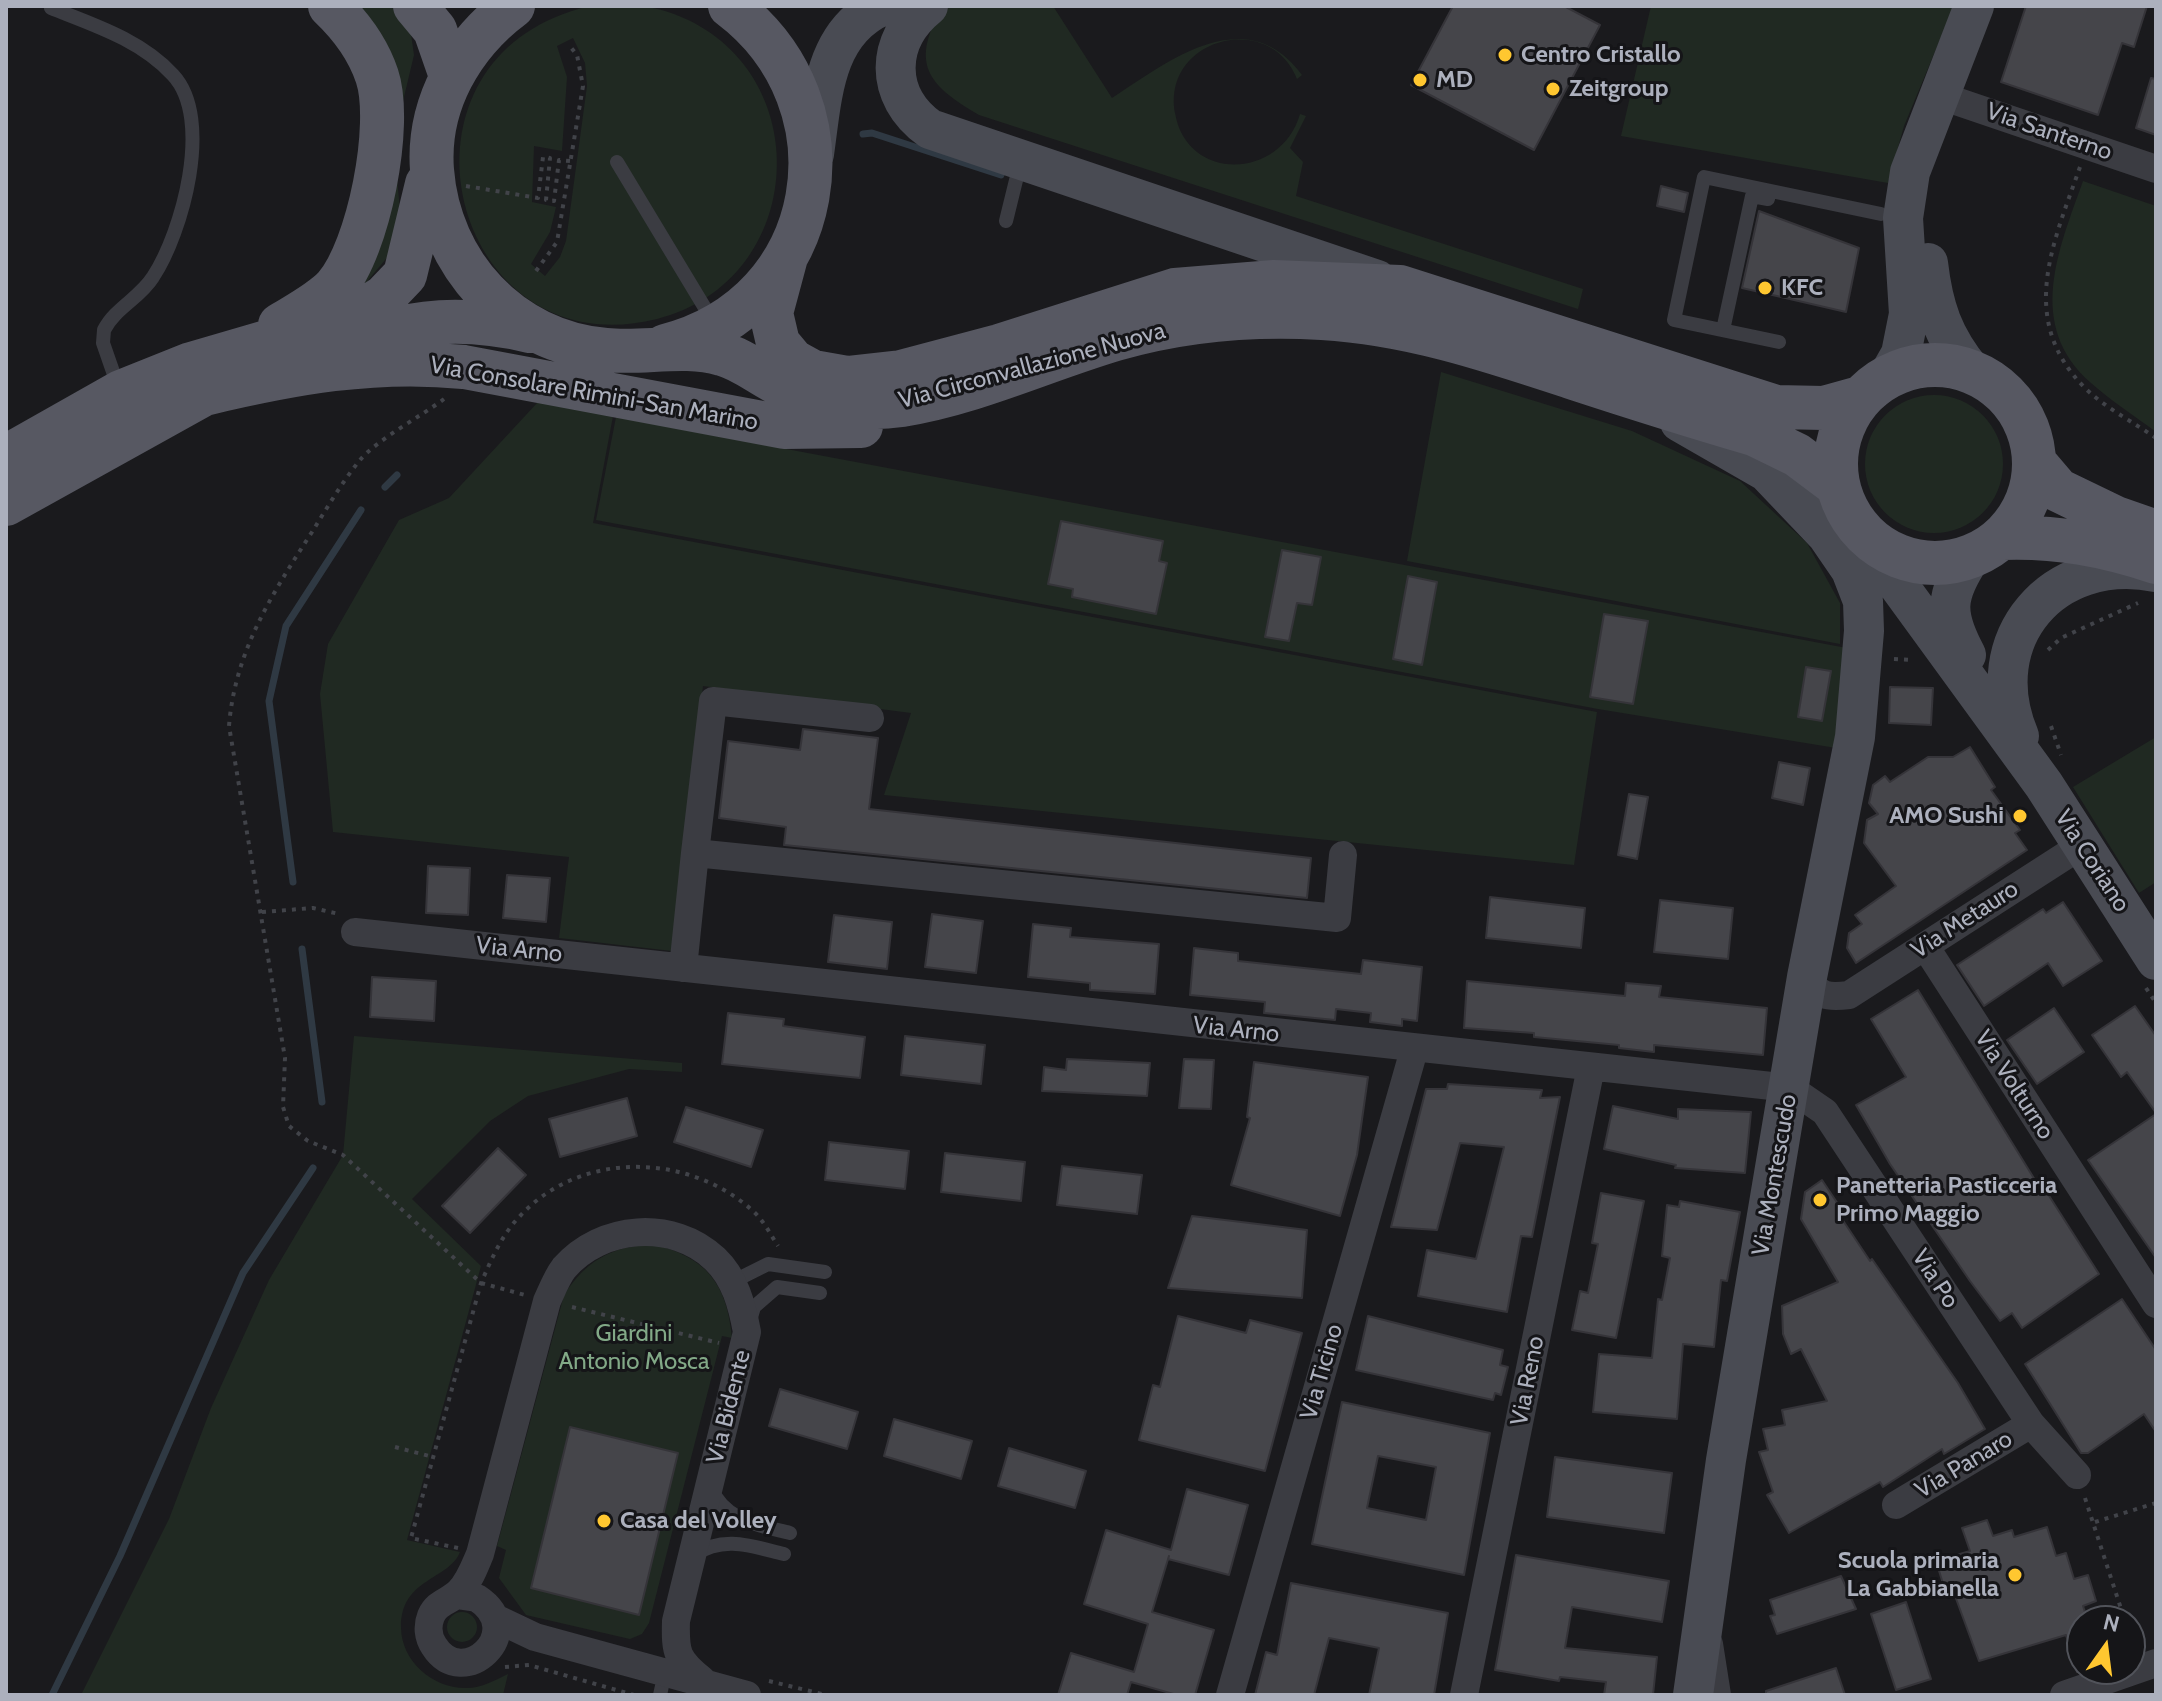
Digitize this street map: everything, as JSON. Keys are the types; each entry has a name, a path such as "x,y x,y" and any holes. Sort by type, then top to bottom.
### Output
{"main road":[{"path":"248,349 334,288 360,246 367,224 383,121 383,101 365,48 344,19 330,6"},
{"path":"415,6 435,30 451,76"},
{"name":"Via Circonvallazione Nuova","path":"513,6 469,47 451,76 440,103 445,175 436,202 459,261 479,287 509,314 544,335 604,350 722,354 791,390 841,406 902,405 978,386 1119,338 1214,319 1296,317 1388,323 1470,344 1754,434 1797,455 1837,485"},
{"name":"Via Circonvallazione Nuova","path":"730,6 757,28 790,75 809,130 811,174 803,217 786,257 771,313 778,343 793,361 813,372 847,378 901,372 999,346 1175,290 1274,282 1400,287 1776,407 1824,408 1930,364 1972,372 1989,380 2017,408 2026,425 2035,463 2026,504 1986,548"},
{"path":"6,457 121,392 191,364 352,317 384,297 405,275 445,175"},
{"name":"Via Circonvallazione Nuova","path":"639,350 676,343 716,326 762,289 786,257"},
{"name":"Via Consolare Rimini-San Marino","path":"6,504 204,394 327,348 434,319 501,324 544,335"},
{"name":"Via Consolare Rimini-San Marino","path":"204,394 335,366 423,363 464,367 784,427 839,428 916,414 978,386"},
{"name":"Via Circonvallazione Nuova","path":"1874,387 1848,413 1838,439 1837,485 1855,524 1870,540 1907,560 1939,563 1986,548 2048,537 2107,546 2154,577"},
{"name":"Via Circonvallazione Nuova","path":"2035,463 2058,490 2116,518 2156,532"}],"street":[{"path":"811,174 825,79 839,40 855,23 882,6"},
{"name":"Via Circonvallazione Nuova","path":"928,6 909,24 894,55 896,87 916,119 930,129 1400,287"},
{"path":"1874,387 1901,354 1909,314 1903,218 1910,172 1974,6"},
{"path":"1941,96 1926,177 1926,252 1933,302 1941,328 1972,372"},
{"name":"Via Santerno","path":"1941,96 2156,169"},
{"name":"Via Montescudo","path":"1653,404 1767,472 1827,535 1851,570 1863,601 1864,631 1855,737 1807,977 1726,1460 1693,1695"},
{"name":"Via Coriano","path":"1870,540 1899,586 2003,726 2045,760"},
{"name":"Via Coriano","path":"1986,548 1953,583 1948,603 1954,633 2003,726"},
{"name":"Via Coriano","path":"2154,577 2116,569 2087,574 2059,587 2025,619 2007,660 2005,691 2045,760 2082,845 2156,960"},
{"name":"Via Montescudo","path":"1855,737 1893,630 1899,586"},
{"path":"683,968 713,701 870,718"},
{"name":"Via Metauro","path":"1790,1088 1815,1023 1849,995 2082,845"},
{"path":"695,853 1337,918 1343,855"},
{"name":"Via Arno","path":"355,932 1414,1050 1790,1088"},
{"name":"Via Volturno","path":"1925,946 2156,1304"},
{"path":"1807,977 1816,992 1829,998 1849,995"},
{"name":"Via Ticino","path":"1230,1695 1414,1050"},
{"name":"Via Reno","path":"1464,1695 1591,1067"},
{"name":"Via Po","path":"1790,1088 1825,1112 2031,1424 2077,1475"},
{"name":"Via Bidente","path":"697,1688 681,1663 676,1644 676,1621 709,1485 742,1306 732,1282 716,1260 696,1245 663,1234 626,1232 592,1245 575,1257 562,1270 547,1301 480,1554 469,1579 456,1595 436,1607 430,1617 430,1640 436,1650 456,1662 468,1662 488,1651 528,1650 661,1690 756,1687"},
{"name":"Via Panaro","path":"1896,1505 2031,1424"},
{"name":"Via Bidente","path":"456,1595 477,1598 495,1618 535,1637 697,1688"},
{"name":"Via Montescudo","path":"1703,1615 1717,1695"},
{"path":"488,1651 497,1630 495,1618"},
{"path":"2064,1695 2156,1663"}],"lane":[{"path":"51,8 139,46 175,77 188,107 191,145 189,175 175,228 153,278 104,330 103,343 121,392"},
{"path":"1006,221 1021,159"},
{"path":"617,162 716,326"},
{"path":"1779,342 1674,320 1704,177 1881,214"},
{"path":"1723,330 1752,196 1801,206 1813,200"},
{"path":"732,1282 768,1264 825,1272"},
{"path":"738,1338 754,1307 777,1287 820,1293"},
{"path":"709,1485 717,1502 733,1516 790,1533"},
{"path":"690,1558 707,1547 727,1542 784,1554"}],"path":[{"path":"536,271 557,242 583,86 577,55 569,45"},
{"path":"2087,146 2049,255 2044,286 2047,317 2055,347 2085,388 2156,438"},
{"path":"445,175 538,198 543,157 550,158 546,200 554,201 559,160 570,161"},
{"path":"444,399 361,458 271,595 247,643 232,689 229,726 285,1058 283,1107 289,1126 308,1141 343,1155 481,1283 547,1301 738,1338"},
{"path":"2042,662 2048,649 2061,638 2154,577"},
{"path":"2045,760 2060,745 2046,718"},
{"path":"262,912 313,908 339,914 355,932"},
{"path":"480,1554 411,1538 481,1283 496,1249 522,1213 560,1184 607,1169 658,1167 682,1171 710,1182 755,1213 782,1252"},
{"path":"395,1447 433,1457"},
{"path":"2077,1475 2120,1605"},
{"path":"2095,1522 2156,1503"},
{"path":"756,1687 826,1695"}],"green space":[{"path":"347,6 391,6 403,15 411,34 414,55 399,118 396,168 401,220 391,253 364,285 350,282 385,177"},
{"path":"590,6 653,8 674,14 721,41 754,79 772,124 777,172 767,220 744,263 707,297 657,319 586,323 529,299 487,256 464,201 461,141 479,83 522,36","holes":["573,38 585,63 587,86 566,241 560,257 545,276 531,264 550,232 556,207 532,202 534,146 562,151 567,77 557,46"]},
{"path":"943,6 1053,6 1112,98 1184,54 1208,44 1233,39 1241,40 1221,42 1201,51 1185,66 1175,87 1175,113 1183,136 1197,152 1215,161 1235,164 1255,161 1274,152 1290,136 1300,114 1306,116 1290,148 1303,162 1296,196 1583,289 1578,309 979,115 946,93 929,70 927,43"},
{"path":"1651,6 1954,6 1904,126 1888,183 1621,136"},
{"path":"1267,46 1280,53 1302,75 1297,79 1283,58"},
{"path":"2083,181 2156,206 2156,432 2091,383 2071,360 2059,337 2053,312 2053,286 2065,233"},
{"path":"1441,372 1632,431 1740,481 1807,543 1840,603 1840,644 1407,561"},
{"path":"1934,395 1960,401 1983,415 1997,438 2003,464 1997,490 1983,513 1960,527 1934,533 1908,527 1885,513 1871,490 1865,464 1871,438 1885,415 1908,401"},
{"path":"538,402 613,416 593,523 1597,712 1574,865 884,795 911,713 703,686 672,951 559,938 569,857 333,832 320,694 328,644 399,520 449,498"},
{"path":"616,417 1852,649 1836,748 1598,709 596,520"},
{"path":"2156,737 2156,882 2139,893 2073,787"},
{"path":"354,1036 682,1063 682,1072 629,1069 528,1096 490,1121 412,1199 481,1266 407,1540 460,1552 446,1569 417,1589 409,1599 403,1611 402,1639 421,1671 442,1684 472,1688 508,1674 503,1695 81,1695 169,1519 211,1408 269,1280 343,1155"},
{"name":"Giardini Antonio Mosca","path":"652,1244 687,1256 700,1265 719,1288 732,1338 722,1336 649,1623 642,1634 630,1639 526,1615 499,1578 506,1550 497,1546 564,1295 581,1273 600,1258","holes":["570,1427 678,1453 638,1615 531,1587"]},
{"path":"462,1612 473,1616 477,1627 473,1638 462,1642 451,1638 447,1627 451,1616"}],"building":[{"name":"Centro Cristallo","path":"1453,6 1564,6 1600,25 1534,150 1411,85"},
{"path":"2026,6 2147,6 2134,47 2122,43 2098,115 2001,82"},
{"path":"2151,78 2156,79 2156,135 2136,128"},
{"path":"1661,186 1688,193 1684,212 1657,206"},
{"path":"1759,211 1859,248 1846,312 1742,288"},
{"path":"1061,521 1163,541 1159,561 1167,563 1156,614 1072,597 1073,589 1048,584"},
{"path":"1282,550 1321,557 1312,605 1297,603 1289,641 1265,637"},
{"path":"1408,576 1437,582 1422,665 1393,659"},
{"path":"1604,614 1648,621 1633,704 1590,697"},
{"path":"1806,667 1831,671 1822,721 1798,717"},
{"path":"1890,687 1933,688 1931,725 1889,723"},
{"path":"803,729 878,738 869,809 1311,858 1307,898 784,845 786,827 719,818 728,741 800,750"},
{"path":"1970,747 1995,787 1991,790 2020,830 2015,833 2027,850 1856,963 1847,948 1849,933 1862,924 1855,915 1896,886 1864,843 1867,820 1878,814 1869,803 1873,785 1885,776 1890,782 1928,757 1953,757"},
{"path":"1779,762 1810,768 1803,805 1772,798"},
{"path":"1629,794 1648,797 1637,859 1618,855"},
{"path":"428,866 470,868 468,915 426,913"},
{"path":"507,875 550,878 546,922 503,918"},
{"path":"1490,897 1585,908 1581,948 1486,938"},
{"path":"1660,900 1733,908 1728,959 1654,952"},
{"path":"2063,902 2102,961 2063,986 2048,963 1984,1006 1957,965 2043,909 2046,913"},
{"path":"932,914 983,921 976,973 925,967"},
{"path":"834,915 892,922 887,969 828,962"},
{"path":"1033,924 1071,928 1070,937 1159,944 1155,994 1090,990 1090,983 1028,977"},
{"path":"1194,948 1238,953 1238,961 1361,974 1363,960 1422,967 1417,1021 1402,1019 1402,1026 1370,1022 1371,1013 1336,1009 1335,1020 1264,1013 1265,1002 1190,995"},
{"path":"372,977 436,981 434,1021 370,1017"},
{"path":"1467,981 1625,996 1626,983 1661,986 1659,997 1767,1008 1763,1055 1654,1045 1654,1052 1619,1048 1619,1045 1534,1037 1534,1033 1464,1028"},
{"path":"1918,990 2043,1193 2046,1191 2099,1274 2022,1328 2012,1313 2000,1321 1970,1281 1890,1164 1856,1105 1906,1077 1871,1019"},
{"path":"2135,1006 2156,1036 2156,1113 2127,1072 2121,1077 2092,1035"},
{"path":"2054,1008 2084,1052 2037,1084 2007,1040"},
{"path":"728,1013 784,1019 783,1026 865,1037 860,1078 722,1064"},
{"path":"905,1036 985,1045 981,1084 901,1075"},
{"path":"1067,1059 1150,1063 1147,1096 1042,1091 1044,1067 1066,1070"},
{"path":"1184,1059 1214,1060 1211,1109 1179,1108"},
{"path":"1254,1062 1368,1077 1357,1155 1340,1216 1231,1185 1250,1118 1247,1117"},
{"path":"1448,1084 1542,1090 1540,1098 1560,1097 1532,1237 1521,1236 1507,1312 1418,1296 1427,1250 1476,1259 1504,1147 1460,1143 1437,1230 1391,1227 1426,1089 1447,1089"},
{"path":"627,1098 637,1136 560,1157 549,1119"},
{"path":"1613,1106 1678,1119 1678,1109 1751,1112 1745,1173 1675,1168 1676,1165 1604,1149"},
{"path":"686,1107 763,1130 751,1167 674,1142"},
{"path":"2156,1114 2156,1258 2088,1160"},
{"path":"829,1142 909,1151 905,1189 825,1180"},
{"path":"498,1148 526,1175 470,1233 442,1206"},
{"path":"945,1153 1025,1162 1021,1201 941,1192"},
{"path":"1062,1166 1142,1175 1137,1214 1057,1205"},
{"path":"1822,1180 1840,1207 1836,1210 1958,1383 1985,1429 1944,1454 1942,1449 1883,1487 1880,1482 1789,1533 1767,1495 1773,1492 1759,1452 1768,1450 1763,1429 1785,1425 1782,1410 1827,1401 1801,1349 1791,1354 1783,1334 1782,1306 1838,1282 1801,1219 1805,1192"},
{"path":"1601,1193 1644,1201 1616,1338 1572,1330 1580,1291 1588,1293 1598,1244 1592,1243"},
{"path":"1680,1201 1740,1212 1727,1281 1721,1280 1714,1347 1683,1344 1677,1419 1593,1412 1599,1354 1652,1358 1658,1299 1662,1300 1670,1258 1662,1256 1667,1205 1679,1207"},
{"path":"1192,1216 1307,1230 1302,1298 1168,1288"},
{"path":"2122,1299 2156,1350 2156,1432 2144,1414 2088,1453 2081,1453 2025,1364"},
{"path":"1178,1316 1246,1333 1250,1320 1302,1333 1265,1471 1139,1440 1153,1385 1160,1387"},
{"path":"1368,1316 1503,1350 1500,1365 1508,1367 1501,1395 1495,1393 1493,1400 1356,1370"},
{"path":"780,1389 858,1412 847,1449 769,1426"},
{"path":"1342,1402 1490,1433 1464,1575 1312,1544","holes":["1378,1456 1436,1467 1426,1520 1367,1508"]},
{"path":"894,1419 972,1441 961,1479 884,1456"},
{"name":"Casa del Volley","path":"570,1427 678,1453 639,1615 531,1588"},
{"path":"1009,1448 1086,1471 1075,1508 998,1486"},
{"path":"1555,1457 1672,1473 1664,1533 1547,1517"},
{"path":"1187,1489 1248,1505 1229,1575 1168,1559 1152,1612 1214,1630 1195,1695 1177,1695 1131,1682 1127,1695 1058,1695 1071,1653 1134,1672 1148,1624 1084,1604 1106,1530 1171,1550"},
{"path":"1987,1520 1993,1536 2012,1530 2014,1537 2047,1527 2056,1556 2066,1553 2074,1579 2088,1575 2096,1601 2086,1605 2066,1605 2066,1635 1979,1661 1951,1585 1944,1587 1936,1561 1970,1551 1962,1528"},
{"path":"1516,1555 1669,1581 1662,1622 1572,1607 1565,1648 1657,1657 1653,1695 1604,1695 1606,1682 1560,1677 1559,1681 1495,1670"},
{"path":"1841,1576 1856,1609 1777,1634 1770,1616 1775,1615 1770,1600"},
{"path":"1291,1583 1448,1613 1434,1695 1369,1695 1379,1648 1329,1638 1314,1695 1255,1695 1266,1652 1277,1655"},
{"path":"1906,1602 1931,1679 1896,1690 1871,1614"},
{"path":"1836,1668 1845,1695 1766,1695 1766,1691"}],"waterway":[{"path":"863,134 872,133 1001,175"},
{"path":"385,487 397,475"},
{"path":"293,882 269,701 286,626 361,510"},
{"path":"302,949 322,1102"},
{"path":"52,1695 120,1556 243,1273 313,1168"}],"place":[{"name":"Centro Cristallo","path":"1505,55"},
{"name":"MD","path":"1420,80"},
{"name":"Zeitgroup","path":"1553,89"},
{"name":"KFC","path":"1765,288"},
{"name":"AMO Sushi","path":"2020,816"},
{"name":"Panetteria Pasticceria Primo Maggio","path":"1820,1200"},
{"name":"Casa del Volley","path":"604,1521"},
{"name":"Scuola primaria La Gabbianella","path":"2015,1575"}]}
